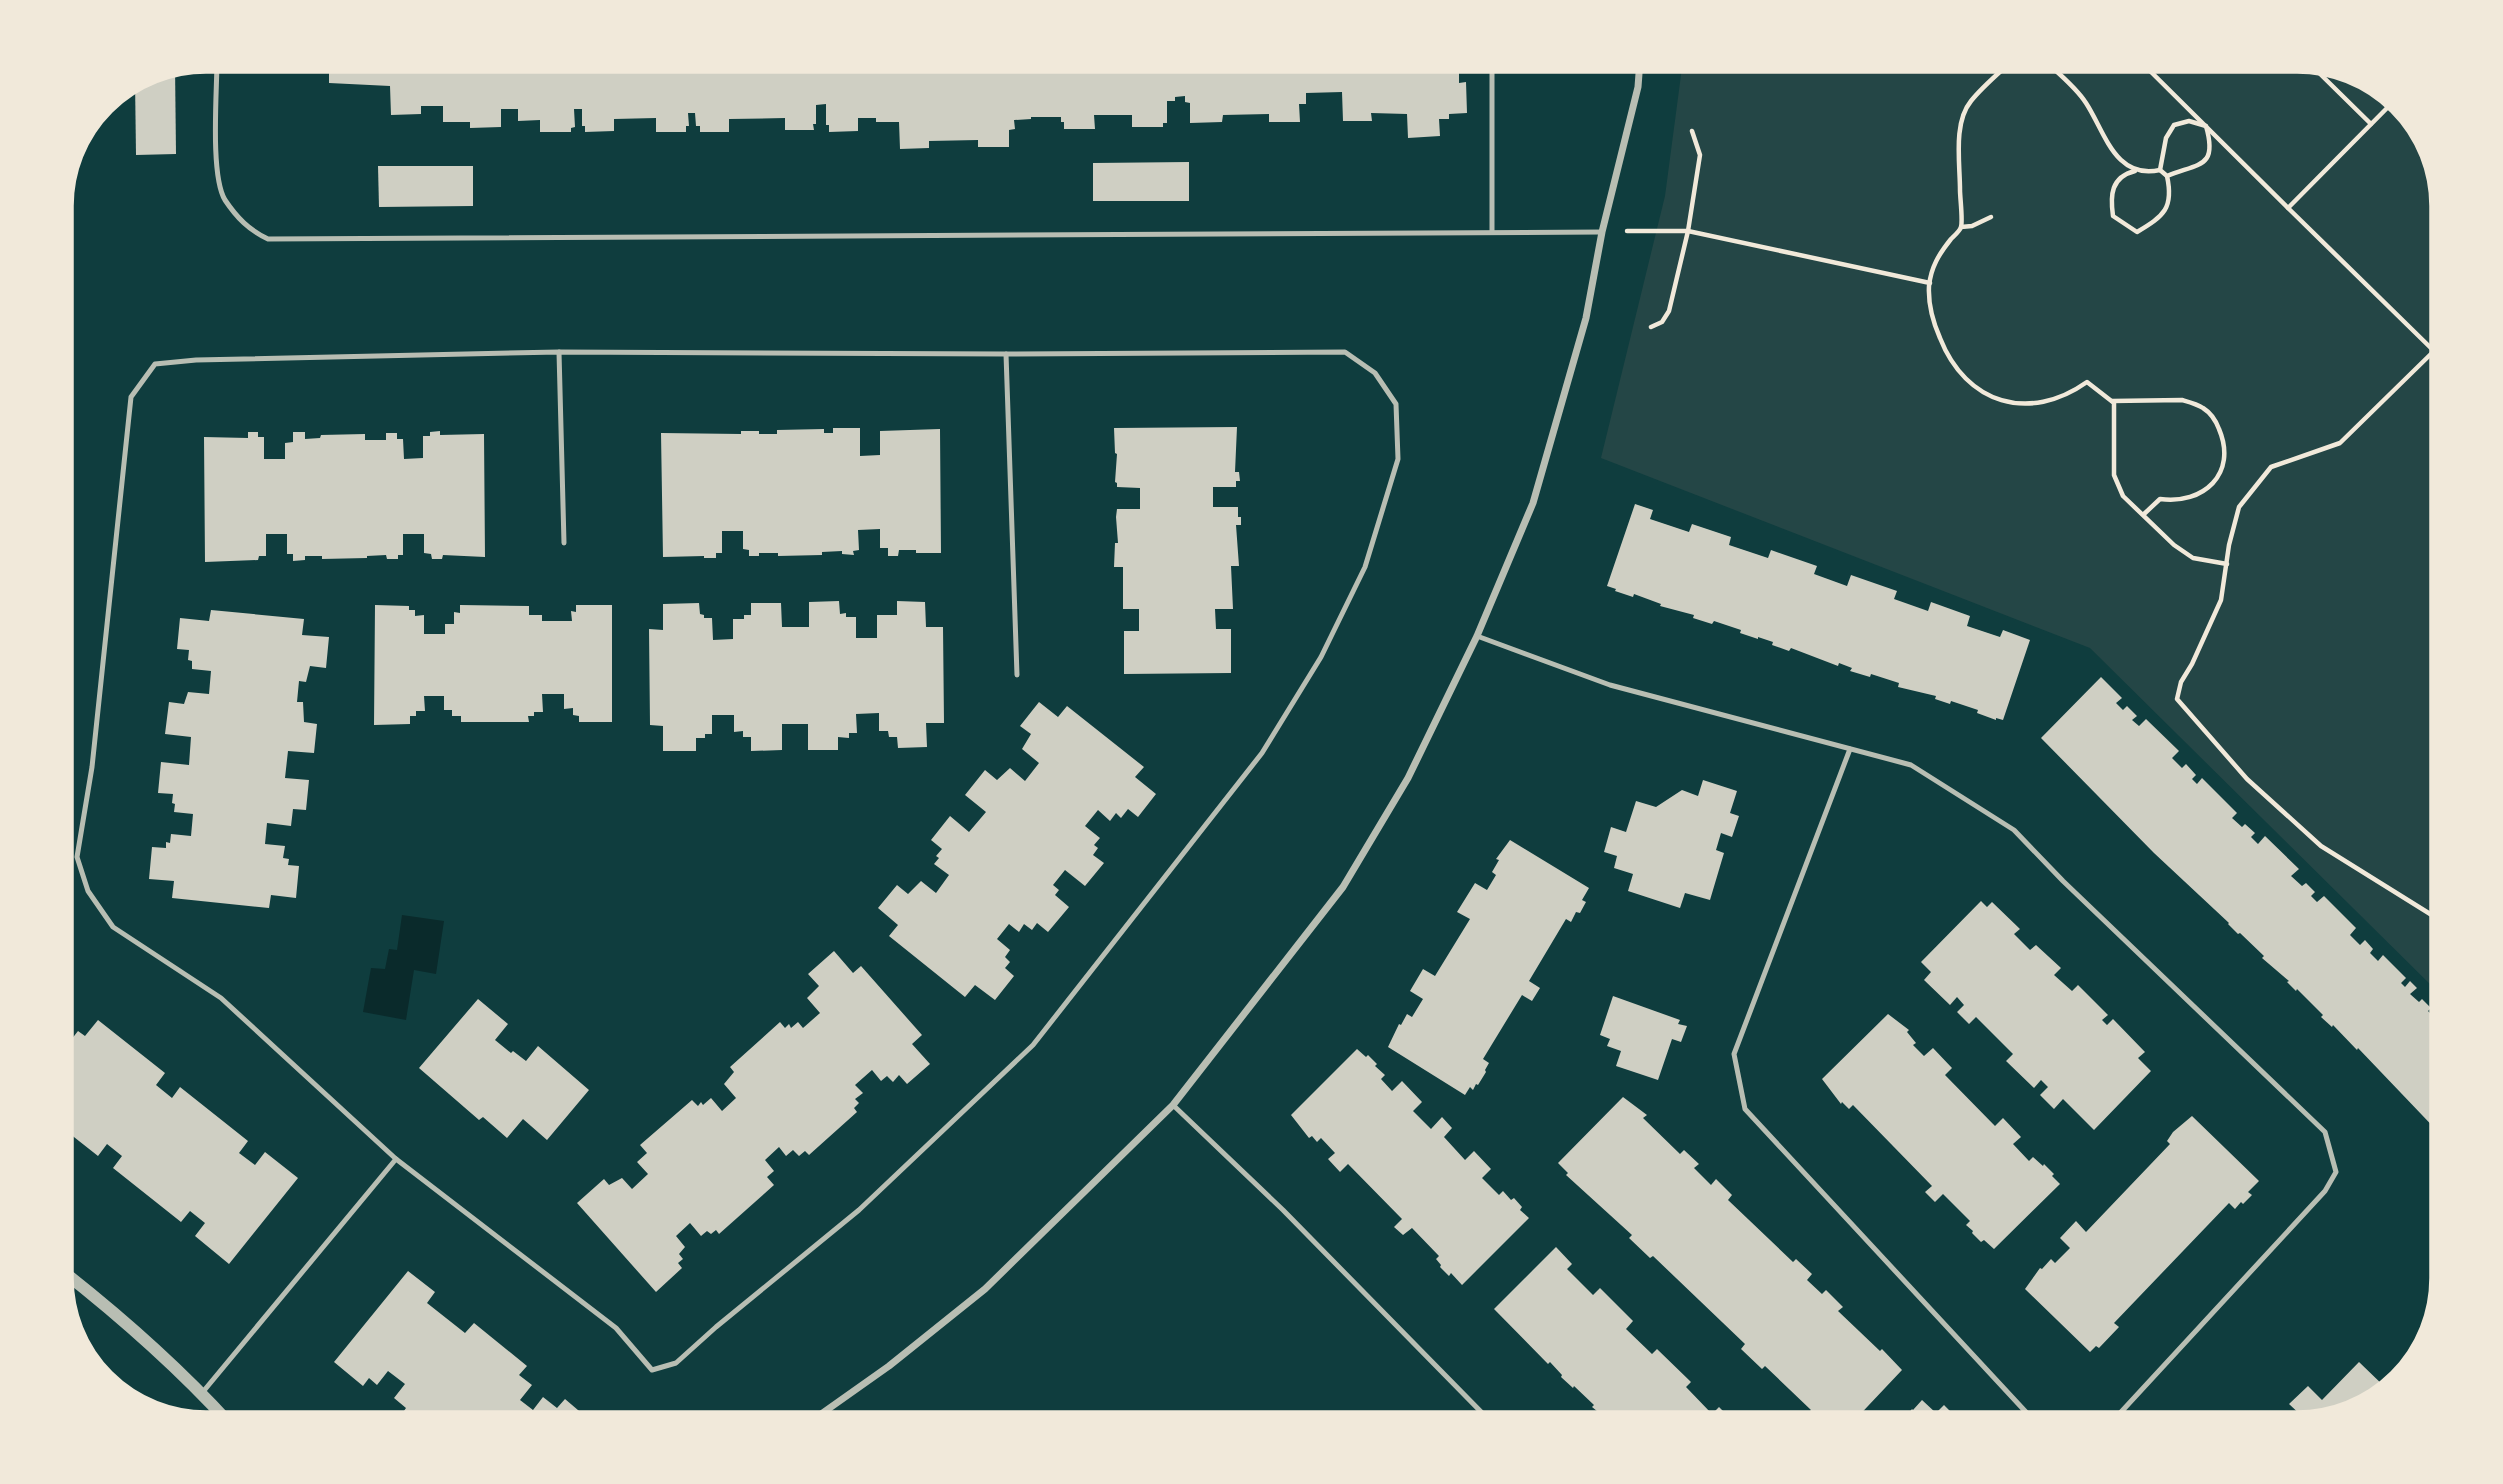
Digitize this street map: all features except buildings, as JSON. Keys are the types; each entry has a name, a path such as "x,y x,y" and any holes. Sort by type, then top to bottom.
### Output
{"street":[{"path":"824,1412 889,1366 985,1289 1173,1105 1343,887 1408,778 1477,636 1534,503 1586,318 1602,232 1639,72"},
{"path":"72,1279 152,1346 219,1412"}],"lane":[{"path":"217,72 218,171 224,198 249,230 268,239 1602,232"},
{"path":"1492,72 1492,232"},
{"path":"559,352 564,543"},
{"path":"559,352 1345,352 1375,373 1396,404 1398,459 1365,567 1321,657 1262,753 1033,1045 859,1210 676,1363 652,1370 616,1328 396,1159 221,998 113,927 88,891 77,857 92,766 131,397 155,364 197,360 559,352"},
{"path":"1006,354 1017,675"},
{"path":"1477,636 1610,685 1912,765 2014,830 2325,1132 2336,1171 2325,1191 2121,1412"},
{"path":"1850,749 1734,1054 1745,1109 2025,1412"},
{"path":"1173,1105 1283,1210 1481,1412"},
{"path":"202,1393 396,1159"}],"path":[{"path":"2001,72 1970,103 1961,126 1961,227 1933,266 1930,284 1931,313 1946,354 1956,369 1972,384 1989,395 2013,403 2031,405 2069,394 2087,382 2114,403 2114,475 2123,496 2174,545 2193,558 2227,564"},
{"path":"2056,72 2086,102 2105,141 2135,171"},
{"path":"2151,72 2431,348"},
{"path":"2320,74 2371,124"},
{"path":"2288,208 2388,107"},
{"path":"2160,170 2166,138 2174,125 2189,121 2206,126"},
{"path":"2167,176 2205,161 2211,148 2206,126"},
{"path":"1651,327 1662,322 1669,311 1688,230 1700,155 1692,131"},
{"path":"2160,170 2167,176 2171,195 2167,207 2157,220 2137,232 2113,216 2110,197 2115,184 2126,173 2160,170"},
{"path":"1961,227 1972,226 1991,217"},
{"path":"1602,232 1688,230 1930,284"},
{"path":"2431,354 2340,443 2271,467 2239,507 2221,600 2181,682 2177,699 2247,779 2321,846 2431,915"},
{"path":"2111,401 2182,400 2192,403 2204,408 2213,417 2224,442 2223,465 2205,491 2177,502 2160,499 2144,514"}],"shaded area":[{"path":"1681,72 2315,73 2332,76 2372,94 2398,117 2409,131 2424,163 2431,197 2431,985 2090,648 1601,458 1665,196"},
{"path":"402,915 444,921 436,974 414,970 406,1020 363,1012 371,968 385,969 389,949 397,950"}]}
